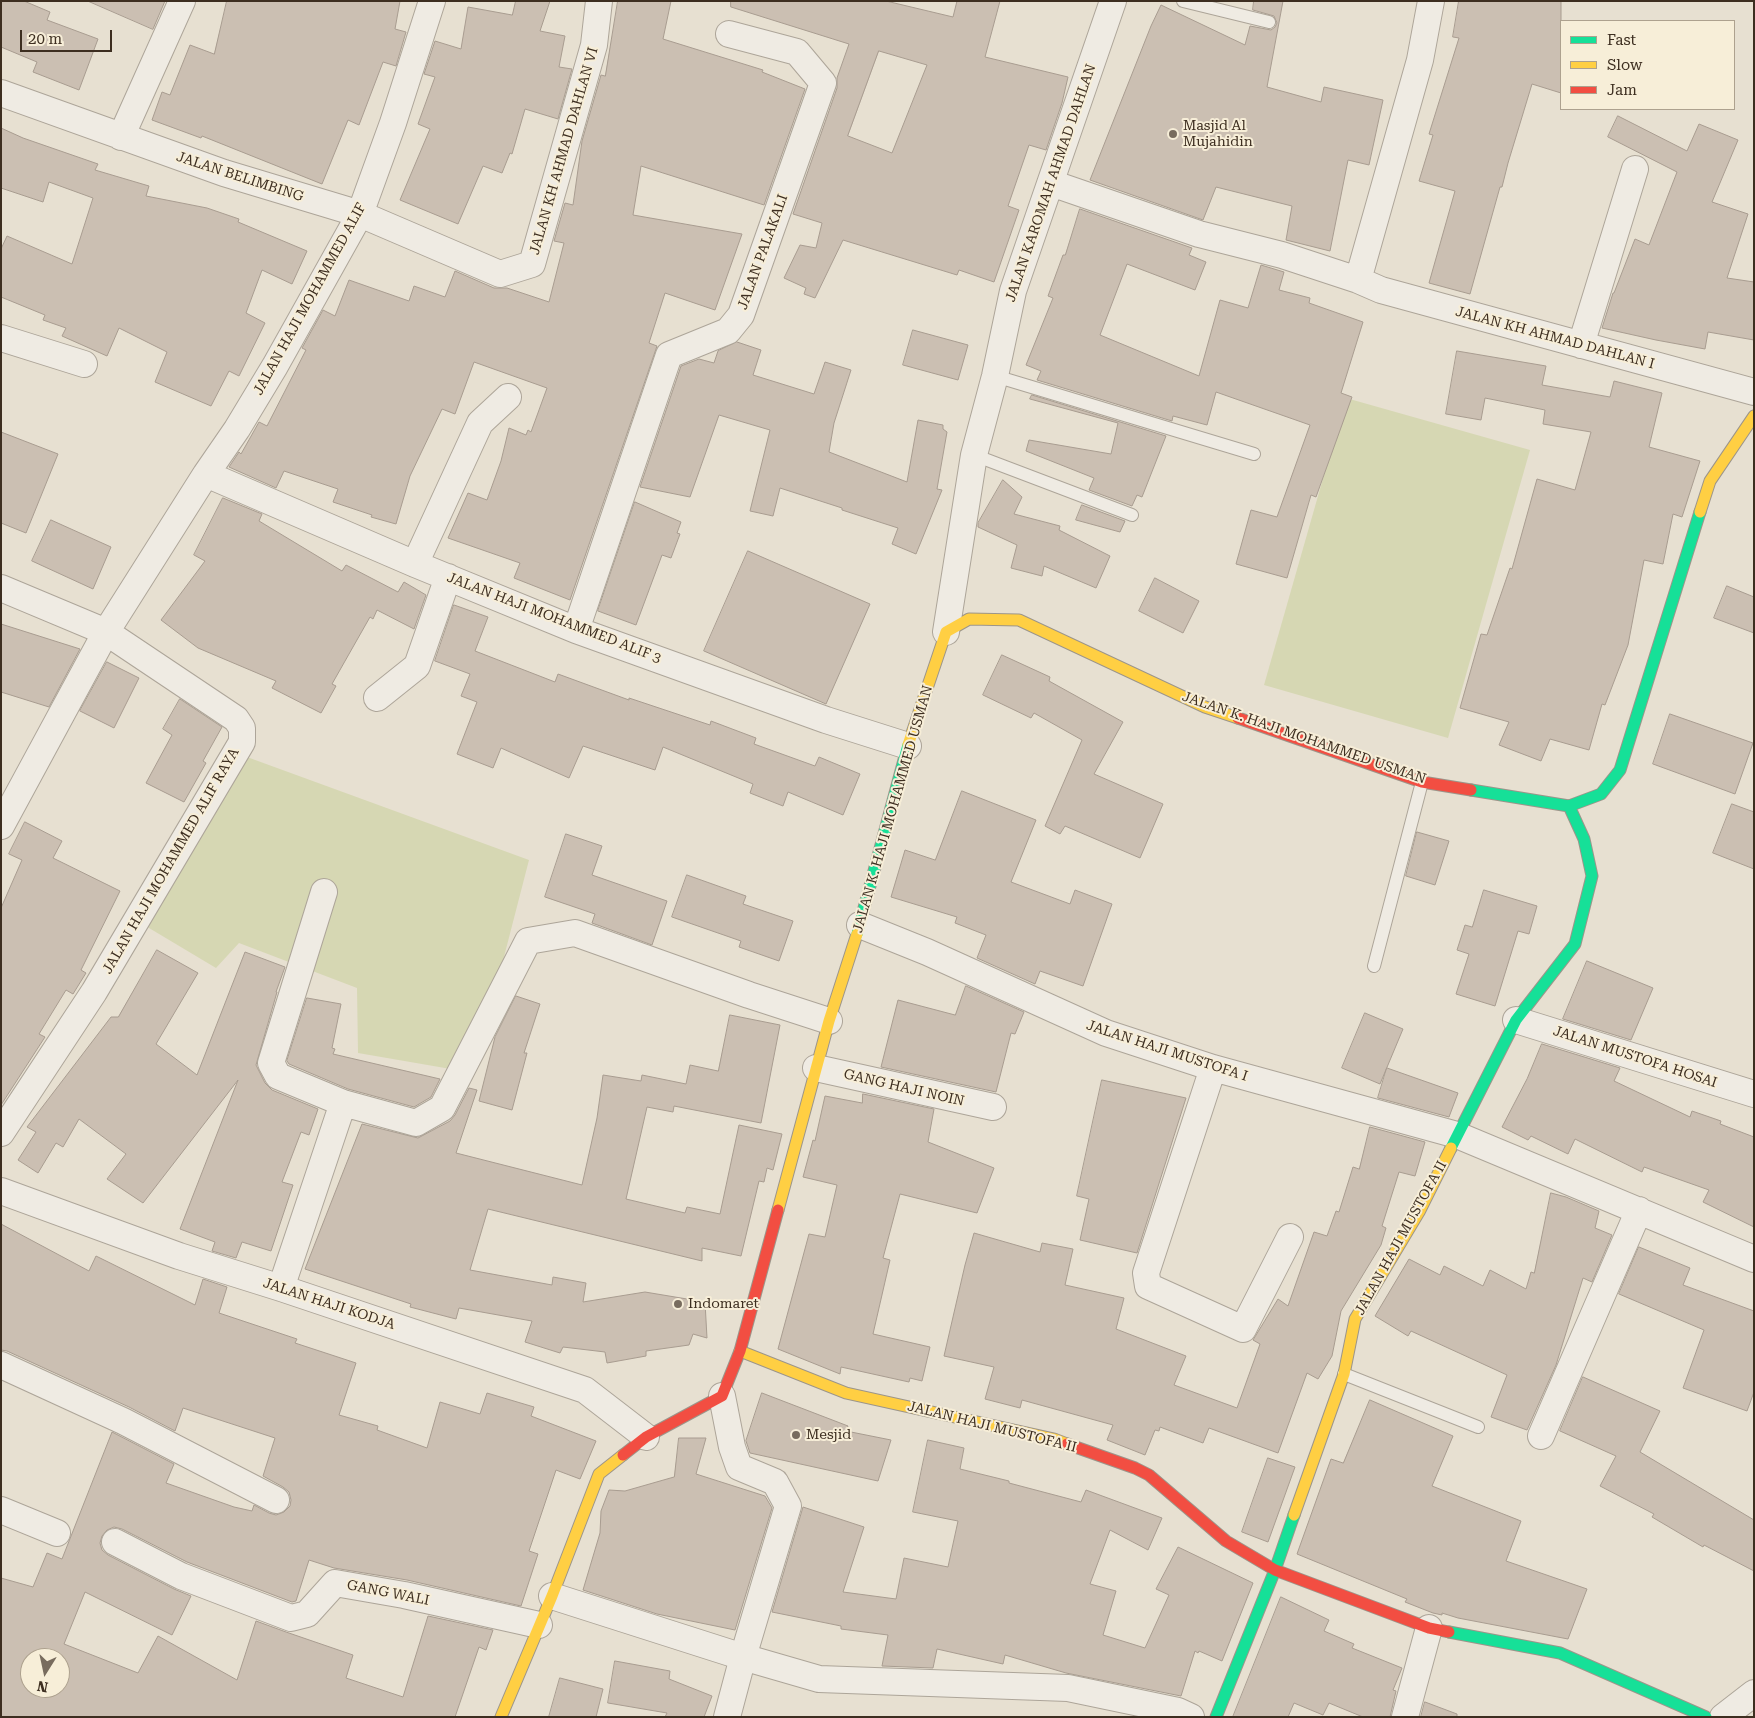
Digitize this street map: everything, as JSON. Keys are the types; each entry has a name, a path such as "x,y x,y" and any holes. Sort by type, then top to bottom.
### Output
{"street":[{"path":"121,137 182,1"},
{"name":"JALAN HAJI MOHAMMED ALIF","path":"1,826 106,632 206,474 237,429 275,366 360,214 393,123 432,1"},
{"name":"JALAN KH AHMAD DAHLAN VI","path":"360,214 500,274 532,264 594,44 599,1"},
{"name":"JALAN KAROMAH AHMAD DAHLAN","path":"946,632 974,455 1013,291 1052,183 1113,1"},
{"path":"1358,280 1420,60 1431,1"},
{"name":"JALAN PALAKALI","path":"576,630 669,355 728,332 741,315 823,83 797,52 729,34"},
{"name":"JALAN BELIMBING","path":"1,93 224,173 360,214"},
{"path":"1581,345 1635,169"},
{"name":"JALAN KH AHMAD DAHLAN I","path":"1052,183 1199,234 1282,255 1358,280 1381,290 1754,392"},
{"path":"1,338 84,364"},
{"path":"415,564 480,423 508,397"},
{"path":"1569,806 1600,794 1620,770 1710,481 1754,416"},
{"name":"JALAN HAJI MOHAMMED ALIF 3","path":"206,474 415,564 576,630 817,717 908,746"},
{"path":"377,698 417,666 448,577"},
{"name":"JALAN HAJI MOHAMMED ALIF RAYA","path":"1,588 106,632 236,720 242,728 242,742 94,992 1,1132"},
{"name":"JALAN K. HAJI MOHAMMED USMAN","path":"722,1396 740,1351 829,1021 860,925 908,746 946,632 969,619 1019,620 1205,707 1422,782 1569,806"},
{"name":"JALAN HAJI MUSTOFA II","path":"1216,1717 1275,1570 1344,1374 1355,1319 1419,1212 1516,1020 1575,944 1592,876 1584,838 1569,806"},
{"path":"324,892 272,1062 278,1076 343,1103 416,1123 442,1108 528,941 574,933 749,995 829,1021"},
{"name":"JALAN HAJI MUSTOFA I","path":"860,925 927,952 1106,1033 1213,1068 1458,1135 1754,1259"},
{"name":"JALAN MUSTOFA HOSAI","path":"1516,1020 1754,1094"},
{"name":"GANG HAJI NOIN","path":"816,1068 993,1107"},
{"path":"1213,1068 1146,1273 1148,1286 1243,1329 1290,1237"},
{"path":"281,1288 343,1103"},
{"name":"JALAN HAJI KODJA","path":"1,1191 179,1256 281,1288 585,1390 646,1437"},
{"path":"1541,1436 1639,1210"},
{"name":"JALAN HAJI MUSTOFA II","path":"740,1351 846,1393 1054,1440 1135,1468 1149,1476 1226,1541 1275,1570 1429,1628 1560,1653 1706,1717"},
{"path":"1,1365 123,1421 276,1500"},
{"path":"500,1717 552,1596 599,1474 646,1437 722,1396 732,1447 739,1467 776,1482 788,1506 727,1717"},
{"path":"1,1510 57,1533"},
{"name":"GANG WALI","path":"115,1542 182,1576 291,1618 308,1614 336,1583 404,1595 539,1625"},
{"path":"552,1596 743,1657 819,1679 1068,1688 1178,1711 1191,1717"},
{"path":"1405,1717 1429,1628"},
{"path":"1724,1717 1754,1693"}],"lane":[{"path":"1183,1 1269,22"},
{"path":"994,376 1254,454"},
{"path":"974,455 1132,515"},
{"path":"1374,966 1422,782"},
{"path":"1344,1374 1478,1427"}],"green space":[{"path":"1346,398 1530,450 1448,738 1264,685"},
{"path":"247,757 529,860 474,1073 358,1053 357,988 239,943 216,968 144,925"}],"building":[{"path":"1,1 24,1 50,12 47,20 98,39 79,90 33,72 37,62 1,47"},
{"path":"88,1 165,1 153,29"},
{"path":"227,1 400,1 395,29 406,32 396,66 383,62 359,125 348,120 322,184 202,136 201,138 152,120 162,92 170,95 190,45 214,54"},
{"path":"516,1 550,1 540,31 565,36 559,67 572,69 558,119 525,109 512,154 510,153 502,173 483,166 458,224 400,200 430,129 418,124 435,77 424,74 435,41 461,49 468,7 512,15"},
{"path":"618,1 671,1 663,39 763,70 762,72 805,89 764,205 641,166 633,215 742,234 715,310 665,293 649,343 657,346 570,600 514,578 520,563 448,538 468,493 487,500 501,461 509,428 526,435 528,430 531,432 547,388 474,362 455,414 442,409 410,476 396,524 371,517 372,515 333,502 338,489 284,471 276,488 229,467 239,452 241,454 259,422 267,426 306,350 302,348 323,310 335,316 349,280 409,301 414,286 445,297 455,271 494,288 507,288 549,302 564,243 554,241 565,203 573,205 582,141 601,75 605,76"},
{"path":"731,1 886,1 953,17 957,1 1000,1 985,57 1068,77 1062,103 1046,150 1029,145 1008,206 1019,210 994,282 959,270 957,275 843,240 815,298 804,294 806,288 784,278 800,245 816,248 822,223 793,214 837,88 837,78 849,44 731,7","holes":["879,51 927,65 892,153 848,136"]},
{"path":"1254,1 1283,1 1267,87 1321,102 1324,87 1383,100 1369,165 1348,160 1330,251 1286,240 1292,206 1216,187 1203,220 1090,180 1161,5 1245,45 1250,26 1271,30 1277,23 1274,16 1253,10"},
{"path":"1459,1 1561,1 1560,93 1532,84 1502,187 1500,187 1470,294 1429,283 1455,191 1419,181 1433,135 1429,134 1459,38 1453,37"},
{"path":"1618,116 1687,151 1699,124 1738,140 1712,202 1748,214 1727,278 1754,282 1754,340 1708,332 1705,349 1602,328 1613,293 1635,239 1649,245 1677,172 1608,137"},
{"path":"1,128 23,138 98,164 95,170 149,186 146,196 207,208 239,219 238,222 307,251 292,284 262,270 246,313 265,323 239,376 229,371 211,406 155,382 167,352 119,328 107,356 62,336 66,328 43,320 45,315 1,297 1,249 7,236 72,264 93,198 49,182 43,202 1,188"},
{"path":"1080,209 1192,248 1189,255 1206,262 1195,290 1127,264 1100,335 1199,376 1220,300 1248,308 1261,265 1284,272 1279,290 1310,298 1309,303 1363,322 1341,393 1352,397 1316,497 1311,495 1287,578 1236,564 1251,510 1277,517 1310,425 1216,392 1207,425 1173,416 1172,421 1037,380 1041,371 1026,365 1053,298 1048,296 1063,255 1065,255"},
{"path":"913,330 968,345 958,380 903,365"},
{"path":"737,342 761,350 753,375 814,394 825,362 851,370 834,423 829,452 907,482 918,420 943,425 943,429 947,432 937,489 942,490 916,554 892,544 898,528 780,488 773,516 750,511 770,430 719,415 690,497 640,487 681,366 699,359 714,363 718,351"},
{"path":"1457,351 1546,366 1542,385 1610,397 1614,381 1662,393 1649,447 1700,461 1682,517 1673,514 1663,564 1644,560 1628,645 1605,705 1602,704 1589,750 1550,739 1541,761 1499,745 1509,722 1460,708 1481,634 1487,635 1510,568 1512,569 1537,479 1575,490 1591,432 1543,424 1545,410 1485,398 1481,420 1446,414"},
{"path":"1032,395 1166,436 1142,497 1137,495 1132,506 1089,490 1094,478 1026,451 1029,440 1111,454 1118,423 1030,399"},
{"path":"1,432 58,454 26,533 1,523"},
{"path":"1003,480 1022,497 1014,514 1060,526 1059,530 1110,556 1096,588 1044,566 1042,576 1011,568 1017,545 978,527 978,523"},
{"path":"223,498 262,514 259,521 342,571 346,565 398,592 404,582 426,595 414,629 377,610 373,619 370,617 332,684 336,686 321,713 272,688 276,681 198,648 161,620 205,561 194,555"},
{"path":"635,502 681,522 677,533 680,534 671,558 662,555 636,625 598,611"},
{"path":"1082,505 1125,521 1120,532 1076,520"},
{"path":"51,520 111,547 93,589 32,561"},
{"path":"748,551 870,604 826,704 704,651"},
{"path":"1155,578 1199,601 1183,633 1139,611"},
{"path":"1727,586 1754,597 1754,633 1714,618"},
{"path":"454,605 488,617 475,651 555,682 558,674 629,700 629,698 710,725 711,721 756,738 754,744 815,766 819,757 860,774 843,815 788,792 783,806 750,793 753,784 663,747 655,770 583,746 569,778 501,748 493,768 457,754 477,702 461,696 470,674 435,661"},
{"path":"1,624 80,649 49,707 1,692"},
{"path":"1002,655 1050,677 1049,681 1123,722 1094,774 1163,804 1140,858 1065,826 1060,834 1045,826 1082,740 1034,713 1031,718 983,695"},
{"path":"107,662 139,678 114,728 80,711"},
{"path":"180,699 222,727 203,761 206,763 184,802 146,783 172,735 163,729"},
{"path":"1670,714 1753,743 1735,794 1653,764"},
{"path":"962,791 1036,820 1011,882 1070,904 1075,890 1112,904 1083,986 1040,971 1035,984 977,958 986,935 955,923 957,917 891,897 905,850 935,860"},
{"path":"1732,804 1754,812 1754,869 1713,853"},
{"path":"25,822 62,841 53,858 120,891 81,970 86,973 73,994 66,990 39,1034 45,1037 1,1105 1,908 22,860 9,854"},
{"path":"1417,832 1449,841 1435,885 1406,876"},
{"path":"566,834 602,846 592,875 667,901 652,945 592,923 595,914 545,897"},
{"path":"687,875 746,896 743,904 793,921 779,961 739,947 741,941 672,917"},
{"path":"1484,890 1537,906 1529,934 1518,931 1495,1006 1456,994 1469,954 1457,950 1465,925 1472,927"},
{"path":"157,950 198,973 156,1044 197,1075 245,952 285,967 276,992 256,1065 265,1083 272,1090 318,1109 309,1135 301,1132 282,1182 293,1185 271,1251 242,1242 236,1258 212,1251 215,1242 180,1229 238,1080 143,1203 107,1179 126,1154 79,1119 63,1147 56,1143 38,1173 18,1160 36,1132 27,1127 111,1017 118,1017"},
{"path":"1587,961 1653,988 1631,1040 1563,1019"},
{"path":"966,986 1024,1012 1015,1034 1011,1033 996,1092 881,1067 898,1000 955,1015"},
{"path":"516,996 540,1004 524,1053 527,1053 512,1110 479,1101 495,1037"},
{"path":"307,998 341,1004 332,1048 335,1049 333,1054 440,1079 431,1097 414,1107 348,1089 289,1064 287,1061"},
{"path":"1365,1013 1403,1029 1380,1084 1342,1068"},
{"path":"730,1015 780,1025 761,1123 674,1106 673,1112 647,1107 626,1199 685,1213 687,1207 720,1214 739,1125 782,1134 773,1170 767,1168 764,1182 759,1181 741,1256 702,1248 702,1261 488,1209 470,1270 552,1285 553,1277 586,1283 583,1302 645,1292 705,1302 707,1338 693,1334 689,1345 646,1351 646,1356 607,1363 605,1352 563,1347 560,1353 525,1342 532,1321 459,1308 456,1319 410,1307 411,1304 305,1269 362,1124 418,1138 450,1121 469,1088 477,1090 456,1153 582,1185 597,1118 603,1075 641,1081 642,1075 686,1084 690,1065 718,1071"},
{"path":"1542,1044 1620,1068 1614,1081 1690,1117 1692,1111 1721,1121 1720,1124 1754,1137 1754,1227 1703,1202 1709,1190 1644,1167 1642,1172 1575,1139 1568,1154 1531,1136 1528,1140 1502,1127 1527,1079"},
{"path":"1387,1068 1458,1093 1449,1117 1378,1098"},
{"path":"1102,1080 1186,1098 1137,1253 1080,1240 1089,1199 1077,1196"},
{"path":"863,1094 934,1109 928,1142 994,1168 977,1213 900,1194 883,1258 890,1260 873,1334 930,1347 922,1381 910,1378 909,1382 841,1367 840,1374 778,1349 809,1234 825,1237 837,1185 803,1177 813,1140 815,1141 825,1096 862,1103"},
{"path":"1370,1127 1425,1142 1415,1176 1399,1172 1382,1226 1386,1228 1381,1245 1341,1311 1332,1356 1318,1379 1307,1373 1278,1453 1209,1428 1203,1443 1160,1427 1159,1431 1155,1430 1145,1455 1107,1440 1113,1425 1022,1400 1020,1408 985,1399 994,1367 944,1356 974,1233 1040,1252 1042,1243 1073,1249 1065,1285 1124,1298 1116,1329 1186,1356 1174,1385 1237,1408 1260,1344 1253,1340 1278,1299 1288,1306 1314,1232 1327,1236 1336,1211 1339,1212 1353,1167 1359,1169"},
{"path":"1551,1193 1566,1197 1599,1211 1595,1228 1612,1235 1592,1282 1583,1278 1556,1365 1527,1430 1491,1417 1507,1375 1411,1331 1408,1336 1375,1316 1409,1259 1440,1275 1444,1266 1483,1286 1490,1270 1526,1289 1531,1272 1534,1273"},
{"path":"1,1224 89,1271 96,1256 195,1305 203,1279 227,1287 219,1313 297,1339 295,1343 356,1363 339,1415 378,1426 377,1430 427,1448 440,1402 480,1414 487,1393 534,1407 531,1416 596,1441 580,1479 556,1470 529,1551 538,1554 521,1606 407,1580 334,1568 309,1560 296,1601 292,1602 187,1562 122,1529 114,1527 107,1530 102,1536 100,1543 102,1550 108,1555 191,1596 172,1635 85,1592 64,1644 138,1673 158,1636 237,1680 256,1621 353,1655 346,1678 403,1697 428,1616 493,1630 486,1650 479,1647 455,1717 1,1717 1,1578 33,1587 47,1553 62,1559 112,1432 174,1464 166,1483 234,1507 252,1511 254,1505 276,1515 284,1512 290,1506 291,1500 289,1492 263,1476 275,1438 183,1408 175,1431 129,1407 7,1351 1,1350"},
{"path":"1639,1247 1690,1268 1683,1285 1754,1311 1754,1392 1747,1411 1683,1388 1704,1330 1619,1294"},
{"path":"1583,1377 1660,1411 1640,1452 1754,1520 1754,1571 1704,1545 1703,1547 1652,1517 1654,1514 1600,1486 1616,1456 1560,1431"},
{"name":"Mesjid","path":"762,1393 848,1426 846,1431 891,1440 878,1481 750,1453 746,1441"},
{"path":"1370,1400 1453,1436 1432,1486 1521,1521 1506,1561 1587,1589 1568,1639 1458,1618 1442,1613 1442,1615 1433,1613 1405,1602 1407,1599 1297,1554 1331,1459 1343,1463"},
{"path":"679,1438 706,1438 696,1474 765,1496 772,1508 735,1630 657,1614 583,1590 600,1533 601,1511 609,1490 625,1491 674,1477"},
{"path":"928,1440 964,1448 960,1469 1081,1502 1086,1490 1162,1518 1148,1550 1110,1530 1090,1584 1116,1591 1103,1635 1145,1648 1169,1595 1156,1589 1178,1547 1253,1583 1222,1661 1195,1651 1181,1696 1066,1673 1005,1655 1003,1664 937,1649 933,1668 882,1666 888,1635 841,1629 841,1626 772,1612 803,1507 864,1527 843,1592 896,1599 904,1558 948,1567 958,1521 913,1512"},
{"path":"1268,1458 1295,1467 1268,1542 1242,1532"},
{"path":"1281,1597 1329,1620 1324,1631 1354,1644 1352,1648 1402,1668 1393,1690 1396,1691 1390,1717 1363,1717 1329,1703 1323,1715 1294,1703 1288,1717 1233,1717"},
{"path":"615,1661 670,1671 669,1679 712,1696 704,1717 665,1717 667,1713 608,1703"},
{"path":"560,1678 603,1689 596,1717 549,1717"},
{"path":"1425,1702 1457,1714 1457,1717 1421,1717"}],"traffic: fast":[{"path":"1471,790 1569,806 1601,794 1620,770 1700,512"},
{"path":"857,934 908,745"},
{"path":"1451,1148 1516,1020 1575,944 1592,876 1584,839 1569,806"},
{"path":"1216,1717 1275,1570 1294,1515"},
{"path":"1449,1632 1560,1653 1706,1717"}],"traffic: slow":[{"path":"1700,512 1710,481 1754,416"},
{"path":"908,745 946,632 969,619 1019,620 1205,707 1238,718"},
{"path":"778,1210 829,1021 857,934"},
{"path":"1294,1515 1344,1374 1355,1319 1419,1212 1451,1148"},
{"path":"740,1351 846,1393 1054,1439 1067,1444"},
{"path":"501,1717 552,1596 599,1474 623,1455"}],"traffic: jam":[{"path":"1238,718 1422,782 1471,790"},
{"path":"623,1455 646,1437 722,1396 740,1351 778,1210"},
{"path":"1067,1444 1135,1468 1149,1475 1226,1541 1275,1570 1429,1628 1449,1632"}],"place":[{"name":"Masjid Al Mujahidin","path":"1173,134"},
{"name":"Indomaret","path":"678,1304"},
{"name":"Mesjid","path":"796,1435"}]}
